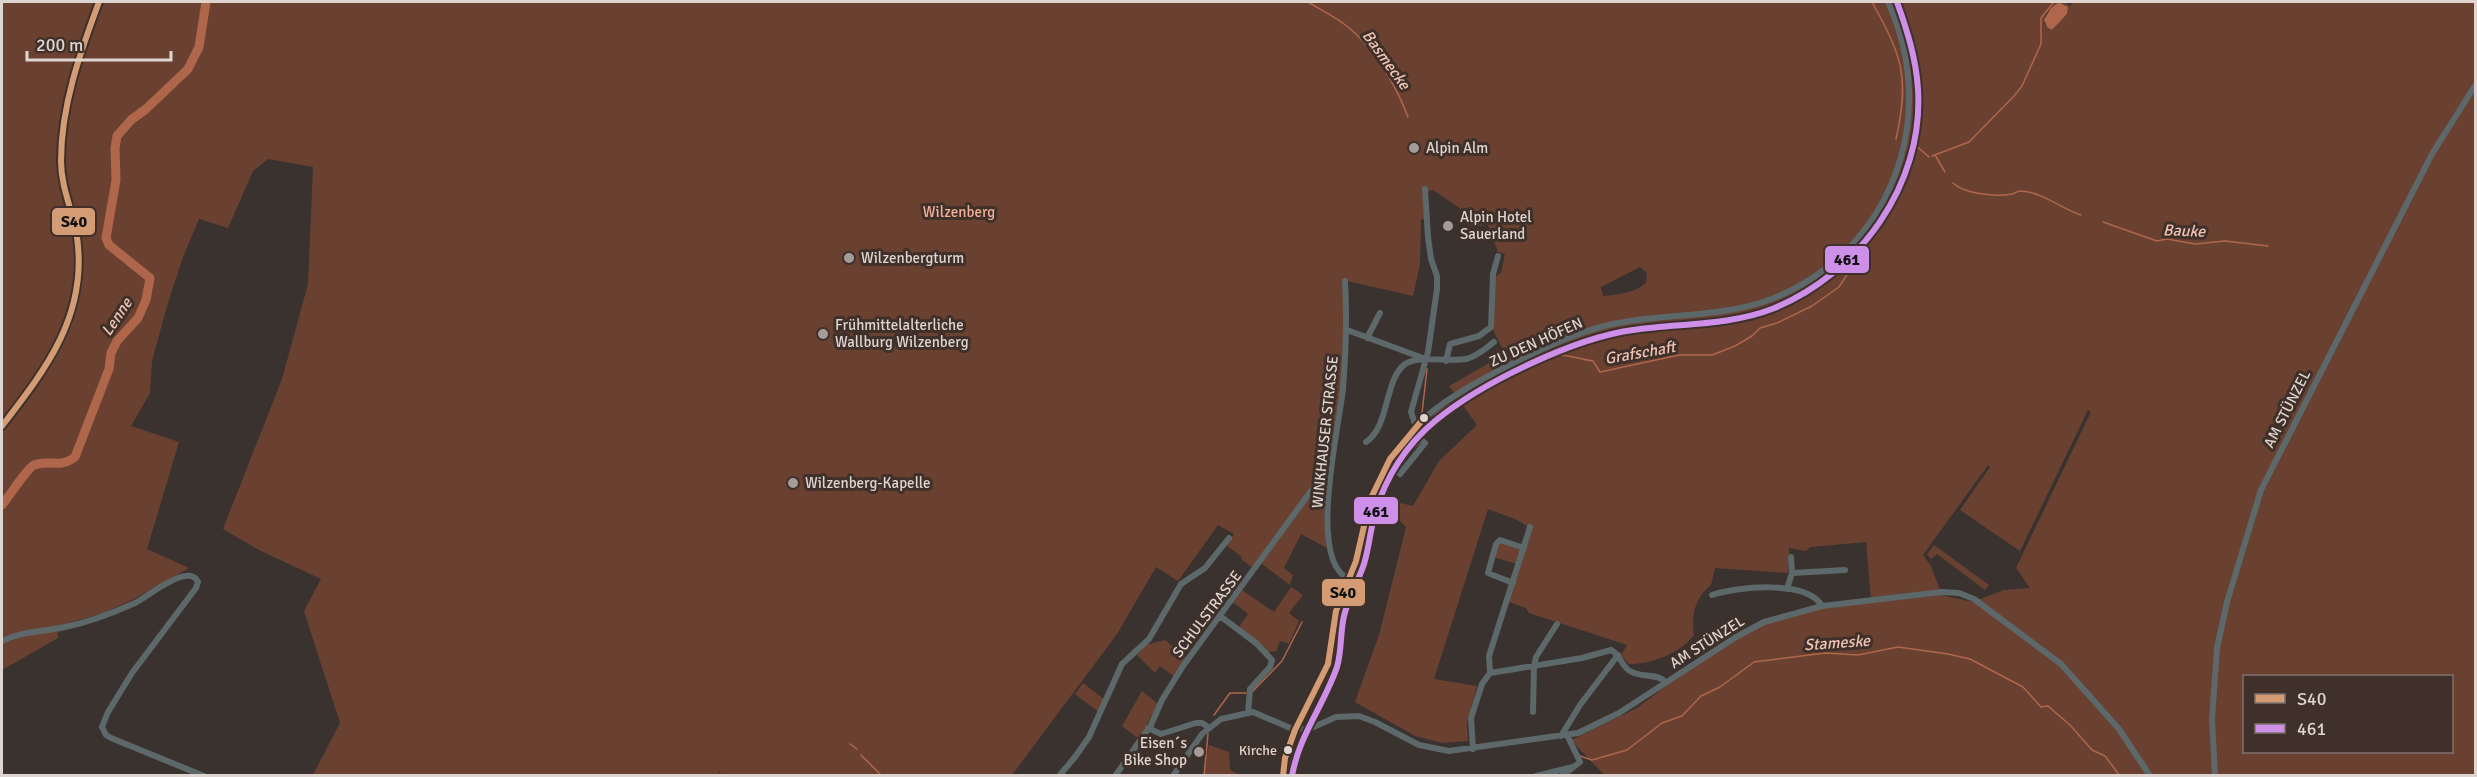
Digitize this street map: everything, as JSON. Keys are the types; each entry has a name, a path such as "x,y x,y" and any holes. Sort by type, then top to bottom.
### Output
{"main road":[{"path":"2,426 58,347 76,302 79,256 77,237 63,180 61,151 73,85 99,2"}],"street":[{"name":"ZU DEN HÖFEN","path":"1283,776 1285,758 1295,729 1328,666 1335,614 1357,555 1368,504 1390,459 1413,429 1442,404 1469,386 1565,339 1610,324 1725,312 1755,305 1792,290 1839,258 1862,233 1882,204 1899,165 1908,129 1909,76 1900,35 1888,2"},
{"name":"AM STÜNZEL","path":"2215,776 2212,710 2217,648 2227,602 2261,490 2426,164 2475,84"},
{"path":"1400,474 1425,443 1420,440 1413,429 1411,412 1426,360 1437,280 1430,252 1425,189"},
{"path":"1446,361 1450,344 1479,336 1491,327 1493,274 1498,256"},
{"name":"WINKHAUSER STRASSE","path":"1345,281 1347,330 1341,411 1329,476 1328,516 1333,558 1339,571 1349,579"},
{"path":"1367,338 1380,313"},
{"path":"1347,330 1426,360"},
{"path":"1366,442 1378,429 1403,365 1414,360 1446,361 1472,357 1494,342"},
{"name":"SCHULSTRASSE","path":"1115,776 1149,728 1183,666 1319,480 1329,476"},
{"path":"1473,749 1471,718 1476,699 1490,673 1489,656 1530,527"},
{"path":"1059,776 1089,737 1122,664 1147,642 1182,583 1205,568 1229,538"},
{"path":"1513,583 1489,574 1489,564 1498,540 1524,548"},
{"path":"1787,589 1792,573 1791,556"},
{"path":"1792,573 1845,570"},
{"path":"2,641 20,633 63,628 100,617 145,598 180,576 189,574 195,577 198,582 196,588 132,673 108,712 102,727 106,735 111,738 204,776"},
{"path":"1712,595 1745,588 1777,587 1814,597 1822,606"},
{"name":"AM STÜNZEL","path":"1307,730 1336,717 1353,716 1375,722 1431,749 1449,751 1582,732 1600,724 1755,626 1822,606 1942,592 1974,599 2022,633 2074,676 2123,734 2150,776"},
{"path":"1220,616 1259,646 1272,660 1271,666 1250,692 1248,713"},
{"path":"1533,712 1534,666 1540,648 1557,624"},
{"path":"1490,673 1582,658 1608,650 1618,655 1629,670 1642,676 1660,677 1666,682"},
{"path":"1562,776 1580,762 1564,735 1580,705 1618,655"},
{"path":"1173,776 1187,752 1208,727 1221,719 1248,713 1258,714 1295,729 1307,730 1292,764 1290,776"},
{"path":"1149,728 1161,734 1196,723 1208,727"},
{"path":"1536,776 1575,766"}],"green space":[{"name":"Wilzenberg","path":"2,2 2059,2 2047,13 2044,24 2052,30 2067,14 2068,7 2061,2 2070,6 2073,2 2475,2 2475,775 1605,776 1571,740 1637,708 1703,658 1756,627 1822,608 1941,595 1973,602 2004,590 2030,588 2016,568 2091,412 2088,410 2020,551 1960,510 1990,467 1988,465 1923,555 1931,566 1940,590 1871,599 1866,542 1810,547 1806,551 1789,548 1788,573 1715,568 1711,585 1701,595 1695,607 1694,635 1673,653 1638,664 1629,664 1621,655 1627,645 1529,613 1526,608 1506,601 1517,564 1493,557 1497,544 1501,542 1520,550 1529,527 1488,509 1434,679 1477,686 1467,722 1468,741 1442,743 1415,736 1355,702 1379,635 1406,527 1396,517 1392,501 1413,506 1439,461 1477,425 1449,386 1505,354 1493,330 1494,277 1501,273 1505,254 1498,252 1488,225 1470,226 1467,208 1461,209 1433,190 1423,192 1424,219 1421,220 1420,264 1413,296 1343,280 1345,331 1340,395 1326,476 1324,515 1327,548 1301,534 1284,568 1293,575 1290,585 1258,561 1253,568 1241,559 1242,557 1226,545 1234,534 1218,525 1178,581 1156,567 1117,634 1012,775 722,776 717,768 720,775 313,775 340,723 304,611 321,579 259,550 223,529 282,379 308,284 313,167 268,159 253,171 228,228 199,219 183,257 167,306 152,361 150,393 131,426 179,442 147,549 189,568 132,600 103,613 57,626 58,638 2,670","holes":["1640,267 1647,273 1646,283 1642,286 1631,291 1603,296 1601,287"]},
{"path":"1934,545 1989,585 1985,590 1937,554 1931,559 1927,554"},
{"path":"1291,587 1303,595 1289,613 1299,621 1289,644 1280,641 1276,651 1268,652 1239,627 1248,614 1233,602 1242,590 1274,612"},
{"path":"1165,640 1187,658 1175,677 1160,666 1155,673 1137,655 1146,645"},
{"path":"1083,683 1105,700 1100,713 1075,694"},
{"path":"1142,691 1158,704 1139,739 1122,726"},
{"path":"1209,745 1229,752 1230,770 1240,775 1203,775"}],"shaded area":[{"path":"2059,2 2068,7 2067,14 2052,30 2047,27 2044,20 2051,8"}],"waterway":[{"name":"Lenne","path":"2,505 34,465 59,463 75,457 109,369 111,353 117,341 138,318 146,300 150,278 109,245 106,238 116,180 117,136 131,120 146,109 188,69 199,47 206,2"},
{"name":"Basmecke","path":"1308,2 1343,23 1367,46 1391,80 1408,117"},
{"path":"1872,2 1890,37 1900,68 1902,99 1896,139"},
{"name":"Grafschaft","path":"1932,156 1969,142 2022,86 2041,44 2041,18 2054,2"},
{"name":"Grafschaft","path":"1914,144 1929,157"},
{"name":"Bauke","path":"1935,155 1945,172"},
{"name":"Bauke","path":"1953,183 1965,190 1989,195 2029,192 2081,215"},
{"name":"Bauke","path":"2103,222 2157,241 2167,239 2195,244 2225,241 2268,246"},
{"name":"Grafschaft","path":"1421,439 1431,420 1443,409 1509,372 1549,355 1566,355 1593,361 1600,372 1679,355 1712,355 1735,346 1752,336 1760,328 1777,323 1812,306 1839,287 1880,223"},
{"name":"Basmecke","path":"1422,413 1427,369"},
{"name":"Grafschaft","path":"1351,596 1363,578 1369,527 1381,487 1398,461 1419,443"},
{"name":"Grafschaft","path":"1251,693 1282,661 1302,622"},
{"name":"Stameske","path":"1580,756 1592,760 1627,750 1662,723 1682,716 1701,696 1720,687 1754,662 1825,653 1858,655 1898,647 1970,659 2023,687 2041,707 2048,706 2071,726 2092,750 2105,756 2120,776"},
{"name":"Grafschaft","path":"1214,715 1230,693 1246,693"},
{"name":"Grafschaft","path":"1204,776 1208,734"},
{"path":"850,744 857,749"},
{"path":"861,755 882,776"}],"transit line":[{"name":"S40","path":"2,426 48,361 70,315 76,291 79,265 77,237 63,181 62,140 73,80 99,2"},
{"name":"461","path":"1292,776 1300,747 1337,667 1344,616 1364,564 1379,501 1398,463 1425,430 1454,407 1502,378 1529,364 1584,342 1633,330 1721,321 1772,309 1803,293 1832,273 1858,249 1880,222 1897,192 1910,159 1917,125 1918,89 1915,66 1908,34 1897,2"},
{"name":"S40","path":"1283,776 1285,758 1295,730 1328,664 1336,611 1356,561 1370,500 1390,459 1424,418"}],"place":[{"name":"Alpin Alm","path":"1414,148"},
{"name":"Alpin Hotel Sauerland","path":"1448,226"},
{"name":"Wilzenbergturm","path":"849,258"},
{"name":"Frühmittelalterliche Wallburg Wilzenberg","path":"823,334"},
{"name":"Wilzenberg-Kapelle","path":"793,483"},
{"name":"Kirche","path":"1288,750"},
{"name":"Eisen´s Bike Shop","path":"1199,752"}]}
